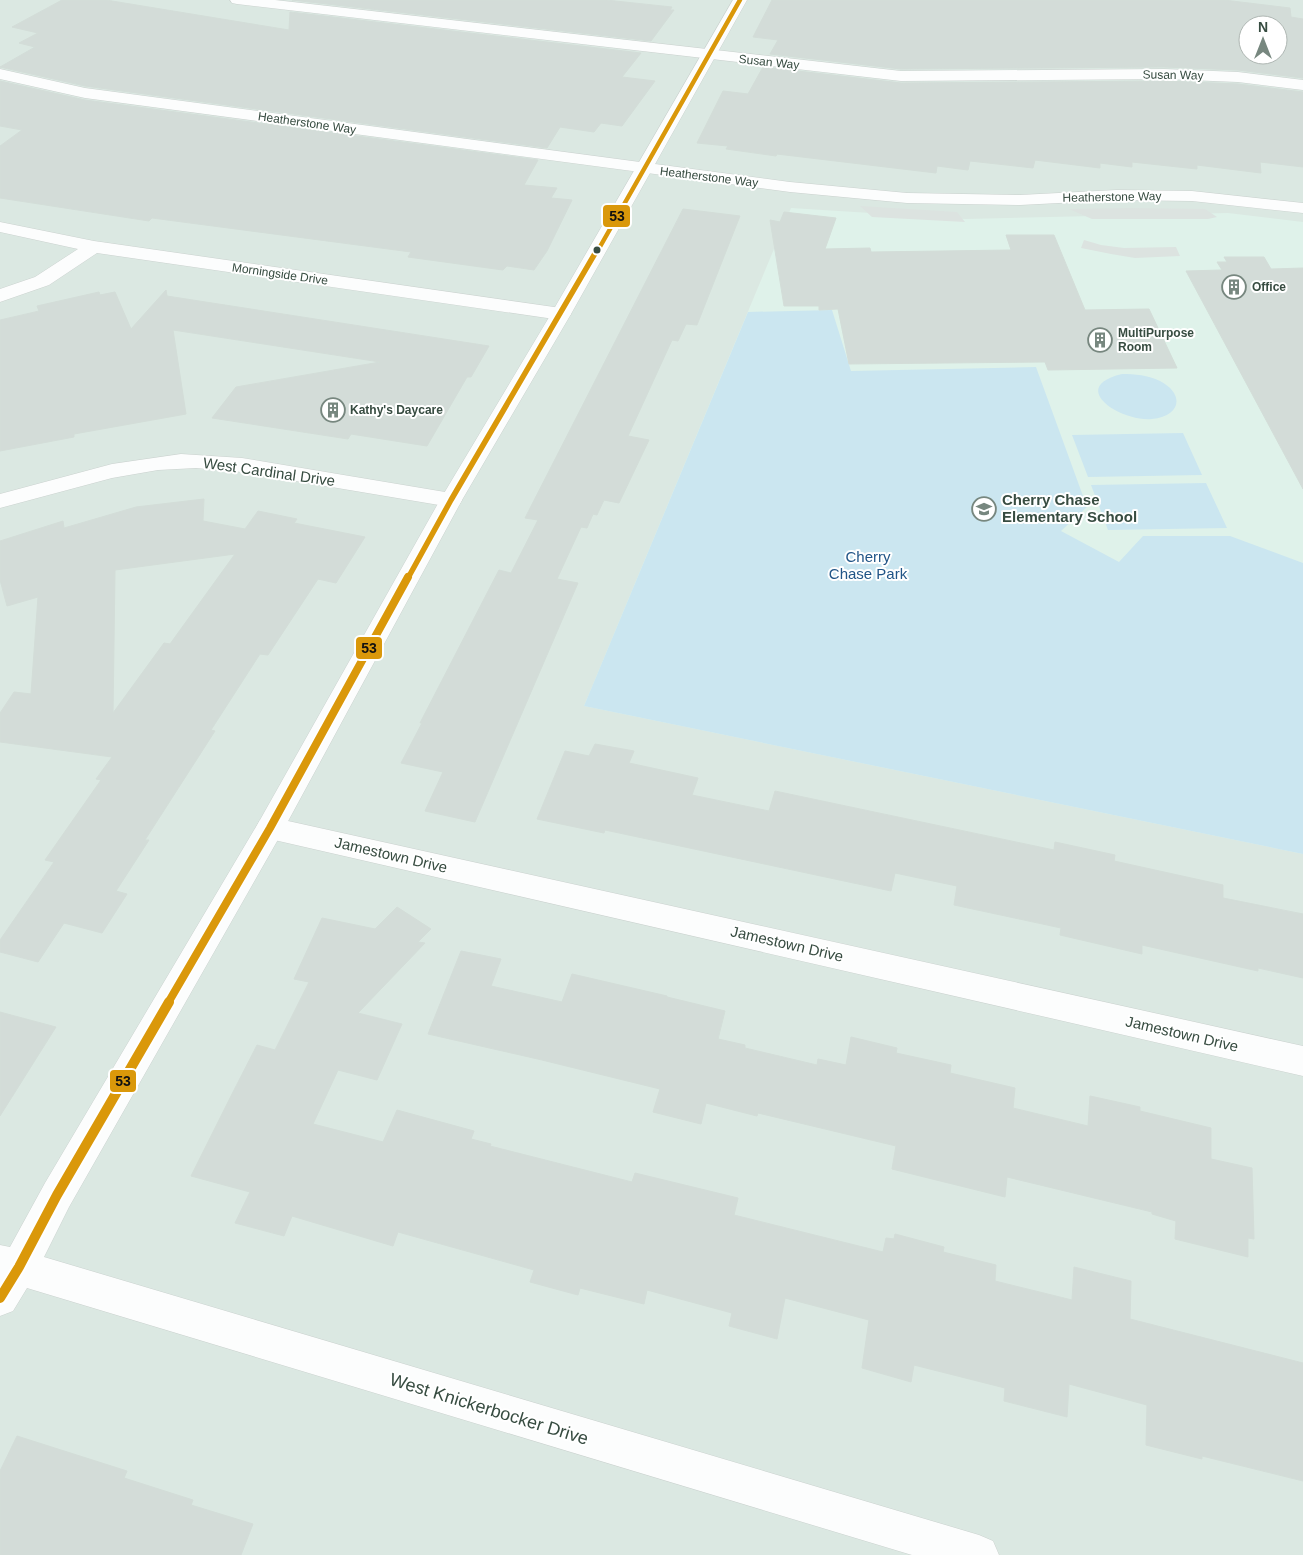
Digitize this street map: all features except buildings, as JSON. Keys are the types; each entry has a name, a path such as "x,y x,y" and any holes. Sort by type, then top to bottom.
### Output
{"street":[{"name":"Susan Way","path":"237,0 901,76 1164,74 1238,77 1303,85"},
{"path":"6,1275 66,1178 270,828 451,500 561,314 740,0"},
{"name":"Heatherstone Way","path":"0,74 84,93 790,187 907,198 1020,200 1116,195 1192,196 1303,208"},
{"name":"Morningside Drive","path":"0,228 94,247 561,314"},
{"path":"0,296 42,281 94,247"},
{"name":"West Cardinal Drive","path":"0,501 142,465 183,461 222,462 451,500"},
{"name":"Jamestown Drive","path":"270,828 1303,1061"},
{"name":"West Knickerbocker Drive","path":"6,1275 979,1555"}],"shaded area":[{"path":"0,0 1303,0 1303,1555 0,1555"},
{"path":"860,206 957,212 965,222 872,217"},
{"name":"Cherry Chase Park","path":"791,208 966,219 1228,213 1303,222 1303,854 584,706"},
{"path":"1069,209 1205,209 1217,217 1208,219 1092,219"},
{"path":"1084,240 1101,245 1124,248 1176,247 1180,256 1135,258 1111,254 1081,248"}],"green space":[{"name":"Cherry Chase Park","path":"832,310 851,371 1036,367 1087,507 1061,531 1119,562 1143,536 1230,536 1303,563 1303,854 584,706 748,312"},
{"path":"1122,374 1151,377 1168,386 1176,398 1174,409 1169,414 1152,419 1126,415 1114,410 1099,395 1099,387 1106,380"},
{"path":"1183,433 1202,475 1088,477 1072,435"},
{"path":"1206,483 1227,528 1108,530 1091,485"}],"transit line":[{"name":"53","path":"0,1298 19,1267 57,1195 270,828 451,500 561,314 740,0"}],"place":[{"name":"Office","path":"1234,287"},
{"name":"MultiPurpose Room","path":"1100,340"},
{"name":"Kathy's Daycare","path":"333,410"},
{"name":"Cherry Chase Elementary School","path":"984,509"}]}
